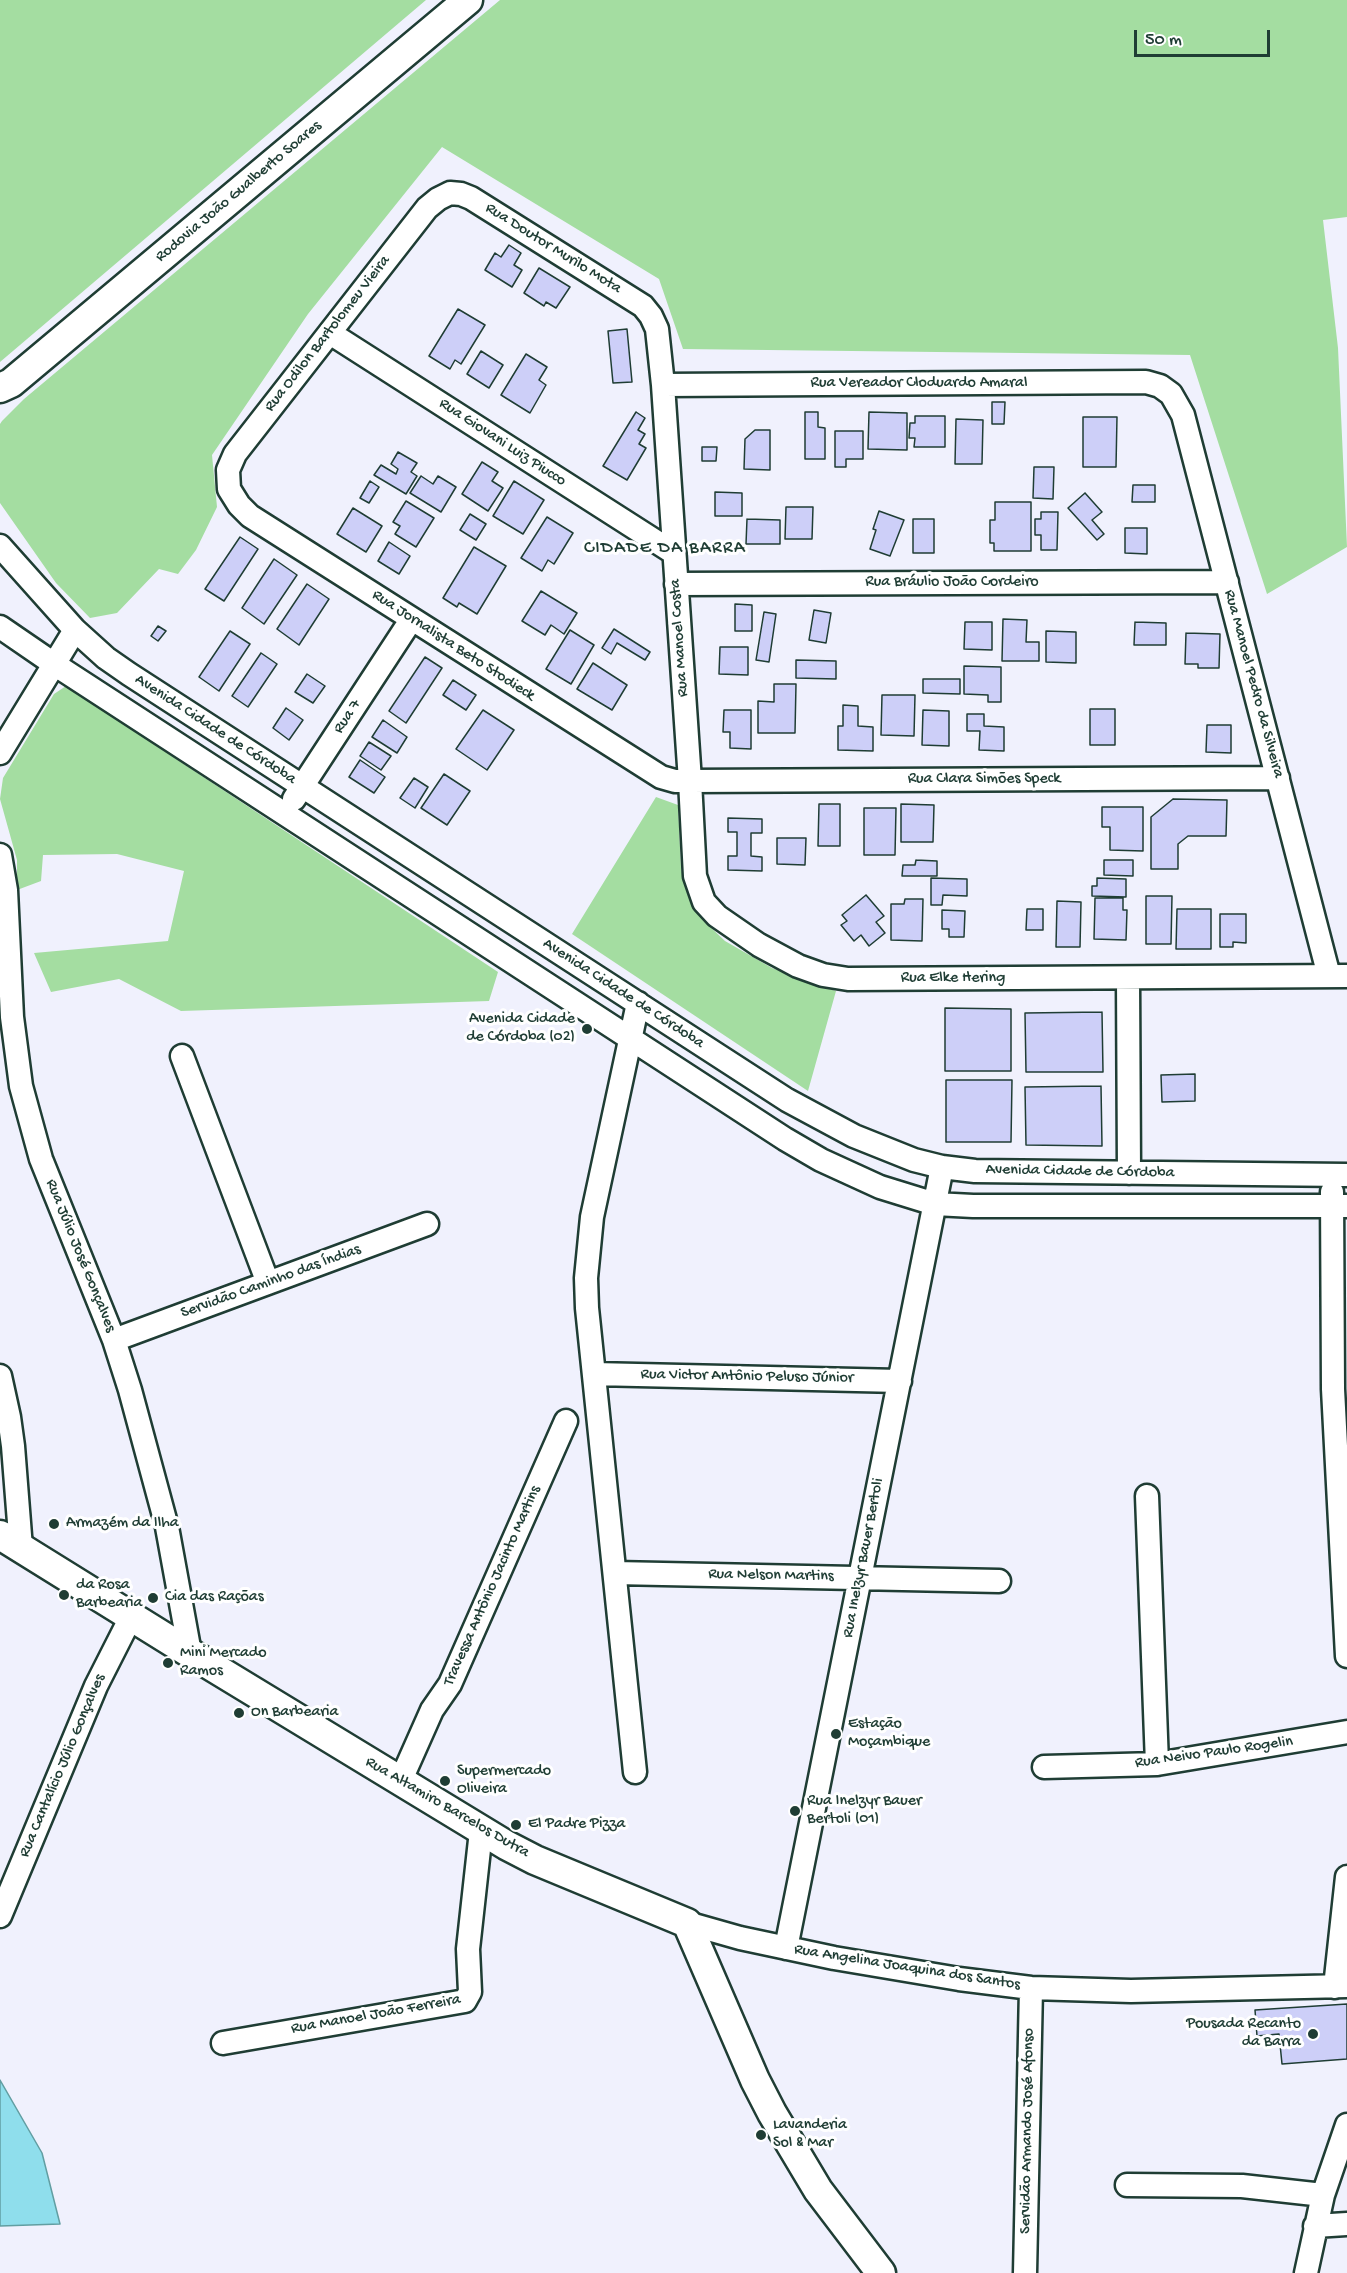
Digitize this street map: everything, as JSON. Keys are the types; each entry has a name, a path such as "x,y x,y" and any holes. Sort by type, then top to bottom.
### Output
{"main road":[{"name":"Rodovia João Gualberto Soares","path":"4,390 468,0"},
{"name":"Rua Altamiro Barcelos Dutra","path":"10,1541 481,1831 535,1860 687,1923"},
{"path":"687,1923 755,2080 772,2113 818,2190 881,2273"}],"street":[{"name":"Rua Doutor Murilo Mota","path":"450,193 471,198 632,299 651,316"},
{"name":"Rua Odilon Bartolomeu Vieira","path":"229,489 228,470 235,454 427,208 450,193"},
{"name":"Rua Manoel Costa","path":"651,316 659,340 663,385 690,781"},
{"name":"Rua Giovani Luiz Piucco","path":"330,333 674,553"},
{"name":"Rua Vereador Cloduardo Amaral","path":"663,385 1146,382 1160,386 1171,394"},
{"name":"Rua Manoel Pedro da Silveira","path":"1171,394 1183,415 1278,778 1338,976"},
{"name":"Rua Jornalista Beto Stodieck","path":"229,489 249,516 411,620 650,771 675,781 690,781"},
{"name":"Avenida Cidade de Córdoba","path":"0,546 75,630 106,658 129,674 820,1120 886,1151 942,1167 1009,1172 1340,1175"},
{"name":"Rua Bráulio João Cordeiro","path":"676,584 1227,582"},
{"name":"Rua 7","path":"285,813 411,620"},
{"name":"Avenida Cidade de Córdoba","path":"0,627 785,1139 821,1160 880,1187 935,1204 1340,1207"},
{"path":"0,753 75,630"},
{"name":"Rua Clara Simões Speck","path":"690,781 1278,778"},
{"name":"Rua Elke Hering","path":"690,781 695,876 704,902 736,931 798,966 823,975 873,980 1338,976"},
{"name":"Rua Júlio José Gonçalves","path":"0,855 6,890 12,1017 21,1086 41,1159 114,1340 149,1456 165,1517 190,1653"},
{"path":"1128,978 1129,1173"},
{"path":"635,1772 586,1308 588,1247 592,1217 638,1004"},
{"path":"182,1056 268,1283"},
{"name":"Rua Inelzyr Bauer Bertoli","path":"786,1948 942,1167"},
{"path":"1340,1175 1333,1389 1341,1445 1347,1656"},
{"name":"Servidão Caminho das Índias","path":"114,1340 427,1224"},
{"name":"Rua Victor Antônio Peluso Júnior","path":"594,1374 900,1381"},
{"path":"0,1376 13,1446 10,1541"},
{"name":"Travessa Antônio Jacinto Martins","path":"400,1782 432,1710 450,1684 566,1421"},
{"path":"1146,1496 1157,1764"},
{"name":"Rua Nelson Martins","path":"615,1573 999,1581"},
{"name":"Rua Cantalício Júlio Gonçalves","path":"0,1916 96,1686 131,1617"},
{"name":"Rua Neivo Paulo Rogelin","path":"1044,1767 1157,1764 1347,1732"},
{"name":"Rua Manoel João Ferreira","path":"223,2043 465,2001 470,1992 468,1949 481,1831"},
{"path":"1341,1987 1347,1877"},
{"name":"Rua Angelina Joaquina dos Santos","path":"687,1923 786,1948 897,1970 1031,1988 1131,1991 1341,1987"},
{"name":"Servidão Armando José Afonso","path":"1025,2273 1031,1988"},
{"path":"1306,2273 1323,2195 1347,2125"},
{"path":"1126,2185 1242,2186 1323,2195"},
{"path":"1315,2226 1347,2224"}],"green space":[{"path":"0,0 426,0 0,362"},
{"path":"500,0 1347,0 1347,217 1323,220 1338,348 1347,547 1267,594 1190,355 683,349 659,279 442,147 308,314 212,455 217,507 196,550 178,574 159,569 117,613 90,618 56,583 0,503 0,424 24,399"},
{"path":"66,686 498,972 489,1001 181,1011 119,979 51,992 34,953 168,941 184,871 117,854 43,855 41,881 17,890 17,860 0,799 3,778 54,694"},
{"path":"656,797 678,805 681,868 684,882 689,896 704,921 725,941 772,968 836,991 808,1091 572,934"}],"water":[{"path":"0,2080 42,2153 60,2224 0,2226"}],"building":[{"path":"509,245 521,253 514,265 522,270 512,287 485,270 495,253 501,257"},
{"path":"539,268 570,287 556,308 546,302 544,306 524,293"},
{"path":"458,309 485,325 461,364 455,360 450,369 429,356"},
{"path":"627,329 632,382 613,383 608,331"},
{"path":"481,351 503,365 489,388 467,374"},
{"path":"526,354 547,367 539,380 546,385 530,413 501,395"},
{"path":"992,402 1005,402 1004,424 992,424"},
{"path":"636,412 645,418 638,430 645,434 639,444 646,448 627,480 603,466"},
{"path":"805,412 818,412 818,427 825,428 825,459 805,459"},
{"path":"869,412 907,413 907,450 868,449"},
{"path":"915,416 945,416 945,447 914,447 915,438 909,438 910,423 915,423"},
{"path":"1083,417 1117,417 1116,467 1083,467"},
{"path":"956,419 983,420 982,464 955,464"},
{"path":"755,430 770,430 770,470 744,469 745,439"},
{"path":"835,431 863,431 863,459 846,459 846,467 835,467"},
{"path":"702,447 717,447 716,461 702,461"},
{"path":"398,452 417,463 411,472 417,476 406,494 374,475 381,465 396,474 398,469 391,464"},
{"path":"482,462 498,472 492,481 503,488 488,511 462,494"},
{"path":"1034,467 1054,467 1053,499 1033,498"},
{"path":"421,476 433,484 438,476 456,487 441,512 410,493"},
{"path":"370,481 379,487 369,503 360,498"},
{"path":"514,481 544,500 523,534 493,516"},
{"path":"1133,485 1155,485 1155,502 1132,502"},
{"path":"715,492 742,493 742,516 715,516"},
{"path":"1085,493 1102,512 1092,520 1104,534 1097,540 1068,508"},
{"path":"406,501 434,518 416,547 395,534 400,526 393,522"},
{"path":"995,502 1031,502 1031,551 994,551 994,543 990,543 990,520 995,520"},
{"path":"786,507 813,507 812,539 785,539"},
{"path":"353,508 382,526 366,552 337,534"},
{"path":"879,511 904,520 890,556 870,549"},
{"path":"1041,512 1058,512 1057,550 1041,550 1041,535 1035,535 1035,519 1041,519"},
{"path":"470,514 486,524 476,540 460,530"},
{"path":"547,517 573,533 554,564 548,560 542,571 521,558"},
{"path":"747,519 780,520 780,544 746,544"},
{"path":"913,519 934,519 934,553 913,553"},
{"path":"1125,528 1147,528 1147,554 1125,553"},
{"path":"240,537 258,549 224,601 205,589"},
{"path":"389,542 410,556 399,574 378,561"},
{"path":"474,547 506,566 477,614 459,603 457,607 443,598"},
{"path":"274,559 297,575 264,624 242,608"},
{"path":"307,584 329,599 299,645 277,629"},
{"path":"541,591 577,613 564,634 551,625 545,635 522,621"},
{"path":"735,604 752,605 752,631 735,631"},
{"path":"814,610 831,613 826,643 809,640"},
{"path":"764,612 776,614 769,662 756,660"},
{"path":"1003,619 1027,620 1026,642 1039,642 1039,661 1002,661"},
{"path":"965,622 992,622 992,650 964,649"},
{"path":"1135,622 1166,623 1166,645 1134,645"},
{"path":"158,626 166,631 158,641 151,636"},
{"path":"614,629 650,652 645,660 617,643 611,654 602,648"},
{"path":"570,630 594,645 571,684 546,669"},
{"path":"230,631 250,644 219,691 199,677"},
{"path":"1046,631 1076,632 1076,663 1046,662"},
{"path":"1186,633 1220,634 1219,668 1198,668 1198,664 1185,664"},
{"path":"720,647 748,647 748,675 719,674"},
{"path":"261,653 277,664 248,707 232,696"},
{"path":"425,657 442,668 406,723 389,711"},
{"path":"796,660 836,661 836,679 796,678"},
{"path":"593,663 627,685 612,710 577,689"},
{"path":"964,666 1001,667 1001,702 988,702 988,695 964,694"},
{"path":"307,674 325,686 313,703 295,692"},
{"path":"923,679 960,679 960,694 923,693"},
{"path":"453,680 476,695 466,710 443,695"},
{"path":"774,684 796,684 795,733 758,733 758,701 774,702"},
{"path":"882,695 915,695 914,736 881,735"},
{"path":"843,705 858,706 858,726 873,727 873,751 838,750 838,726 843,726"},
{"path":"286,708 303,720 289,740 273,728"},
{"path":"1090,709 1115,709 1115,745 1090,745"},
{"path":"483,710 514,730 487,770 456,749"},
{"path":"724,710 751,710 751,749 730,748 730,732 723,732"},
{"path":"923,710 949,711 949,746 922,745"},
{"path":"967,714 984,714 984,726 1004,727 1004,751 979,750 980,731 967,731"},
{"path":"383,720 407,737 397,753 372,737"},
{"path":"1207,725 1231,725 1231,753 1206,752"},
{"path":"369,742 391,756 381,770 360,756"},
{"path":"360,760 385,777 374,793 349,777"},
{"path":"444,774 470,791 447,825 421,808"},
{"path":"414,778 428,787 415,808 400,798"},
{"path":"1173,799 1227,800 1226,836 1188,836 1178,844 1178,869 1151,869 1151,817"},
{"path":"819,804 840,804 840,846 818,846"},
{"path":"901,804 934,805 933,842 901,842"},
{"path":"1102,807 1143,807 1143,851 1110,850 1110,827 1102,827"},
{"path":"864,808 896,808 895,855 864,855"},
{"path":"728,818 762,819 762,833 751,833 751,856 762,857 762,871 728,870 728,856 737,856 737,832 728,832"},
{"path":"777,838 806,838 805,865 777,864"},
{"path":"916,860 937,861 937,876 902,876 903,865 915,865"},
{"path":"1104,860 1133,860 1133,876 1104,875"},
{"path":"931,878 967,879 967,896 943,895 942,905 931,905"},
{"path":"1097,878 1126,879 1126,897 1092,896 1092,886 1097,886"},
{"path":"866,895 884,916 876,922 885,933 869,946 861,935 854,941 841,925 847,921 842,915"},
{"path":"1146,896 1172,896 1171,944 1146,944"},
{"path":"1095,898 1123,898 1123,910 1127,910 1126,940 1094,939"},
{"path":"905,899 923,899 922,941 891,940 891,904 904,904"},
{"path":"1057,901 1081,902 1080,947 1056,947"},
{"path":"1027,909 1043,909 1043,930 1026,930"},
{"path":"1177,909 1211,909 1211,949 1176,949"},
{"path":"942,910 965,911 964,937 949,937 949,929 942,929"},
{"path":"1220,914 1246,914 1246,943 1233,942 1233,947 1220,947"},
{"path":"945,1008 1011,1009 1011,1071 945,1071"},
{"path":"1102,1012 1103,1072 1026,1072 1025,1013"},
{"path":"1195,1074 1195,1101 1162,1102 1161,1075"},
{"path":"946,1080 1012,1080 1011,1142 946,1142"},
{"path":"1101,1086 1102,1146 1026,1145 1025,1087"},
{"path":"1347,2004 1347,2059 1282,2064 1279,2034 1257,2036 1255,2010"}],"place":[{"name":"Avenida Cidade de Córdoba (02)","path":"587,1029"},
{"name":"Armazém da Ilha","path":"54,1524"},
{"name":"da Rosa Barbearia","path":"64,1595"},
{"name":"Cia das Raçõas","path":"153,1598"},
{"name":"Mini Mercado Ramos","path":"168,1663"},
{"name":"On Barbearia","path":"239,1713"},
{"name":"Estação Moçambique","path":"836,1734"},
{"name":"Supermercado Oliveira","path":"445,1781"},
{"name":"Rua Inelzyr Bauer Bertoli (01)","path":"795,1811"},
{"name":"El Padre Pizza","path":"516,1825"},
{"name":"Pousada Recanto da Barra","path":"1313,2034"},
{"name":"Lavanderia Sol & Mar","path":"761,2135"}],"district":[{"name":"CIDADE DA BARRA","path":"665,549"}]}
